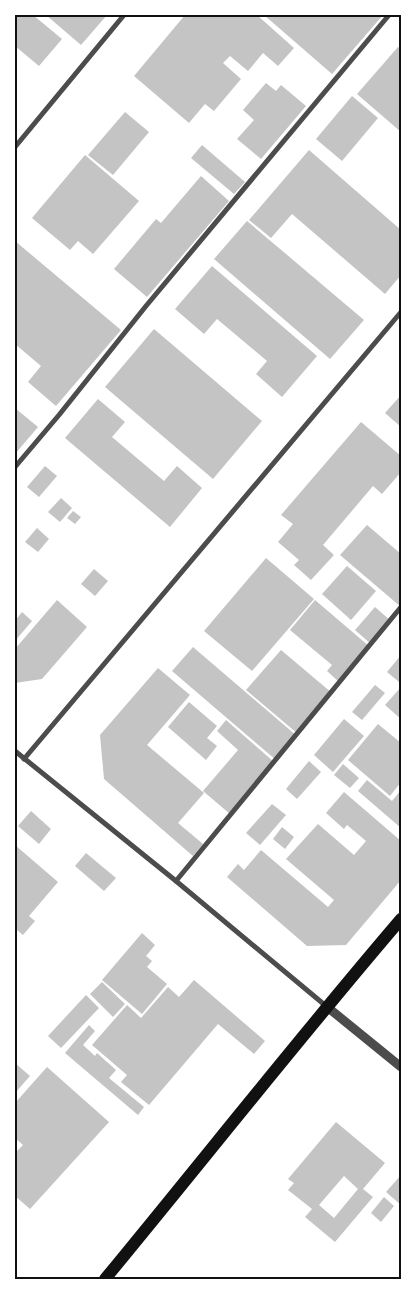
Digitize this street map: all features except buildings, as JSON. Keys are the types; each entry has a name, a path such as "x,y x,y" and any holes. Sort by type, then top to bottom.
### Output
{"main road":[{"path":"105,1279 326,1006 401,919"}],"street":[{"path":"15,147 124,15"},
{"path":"15,467 146,306 389,15"},
{"path":"24,759 401,312"},
{"path":"176,881 401,608"},
{"path":"15,751 401,1067"}]}
